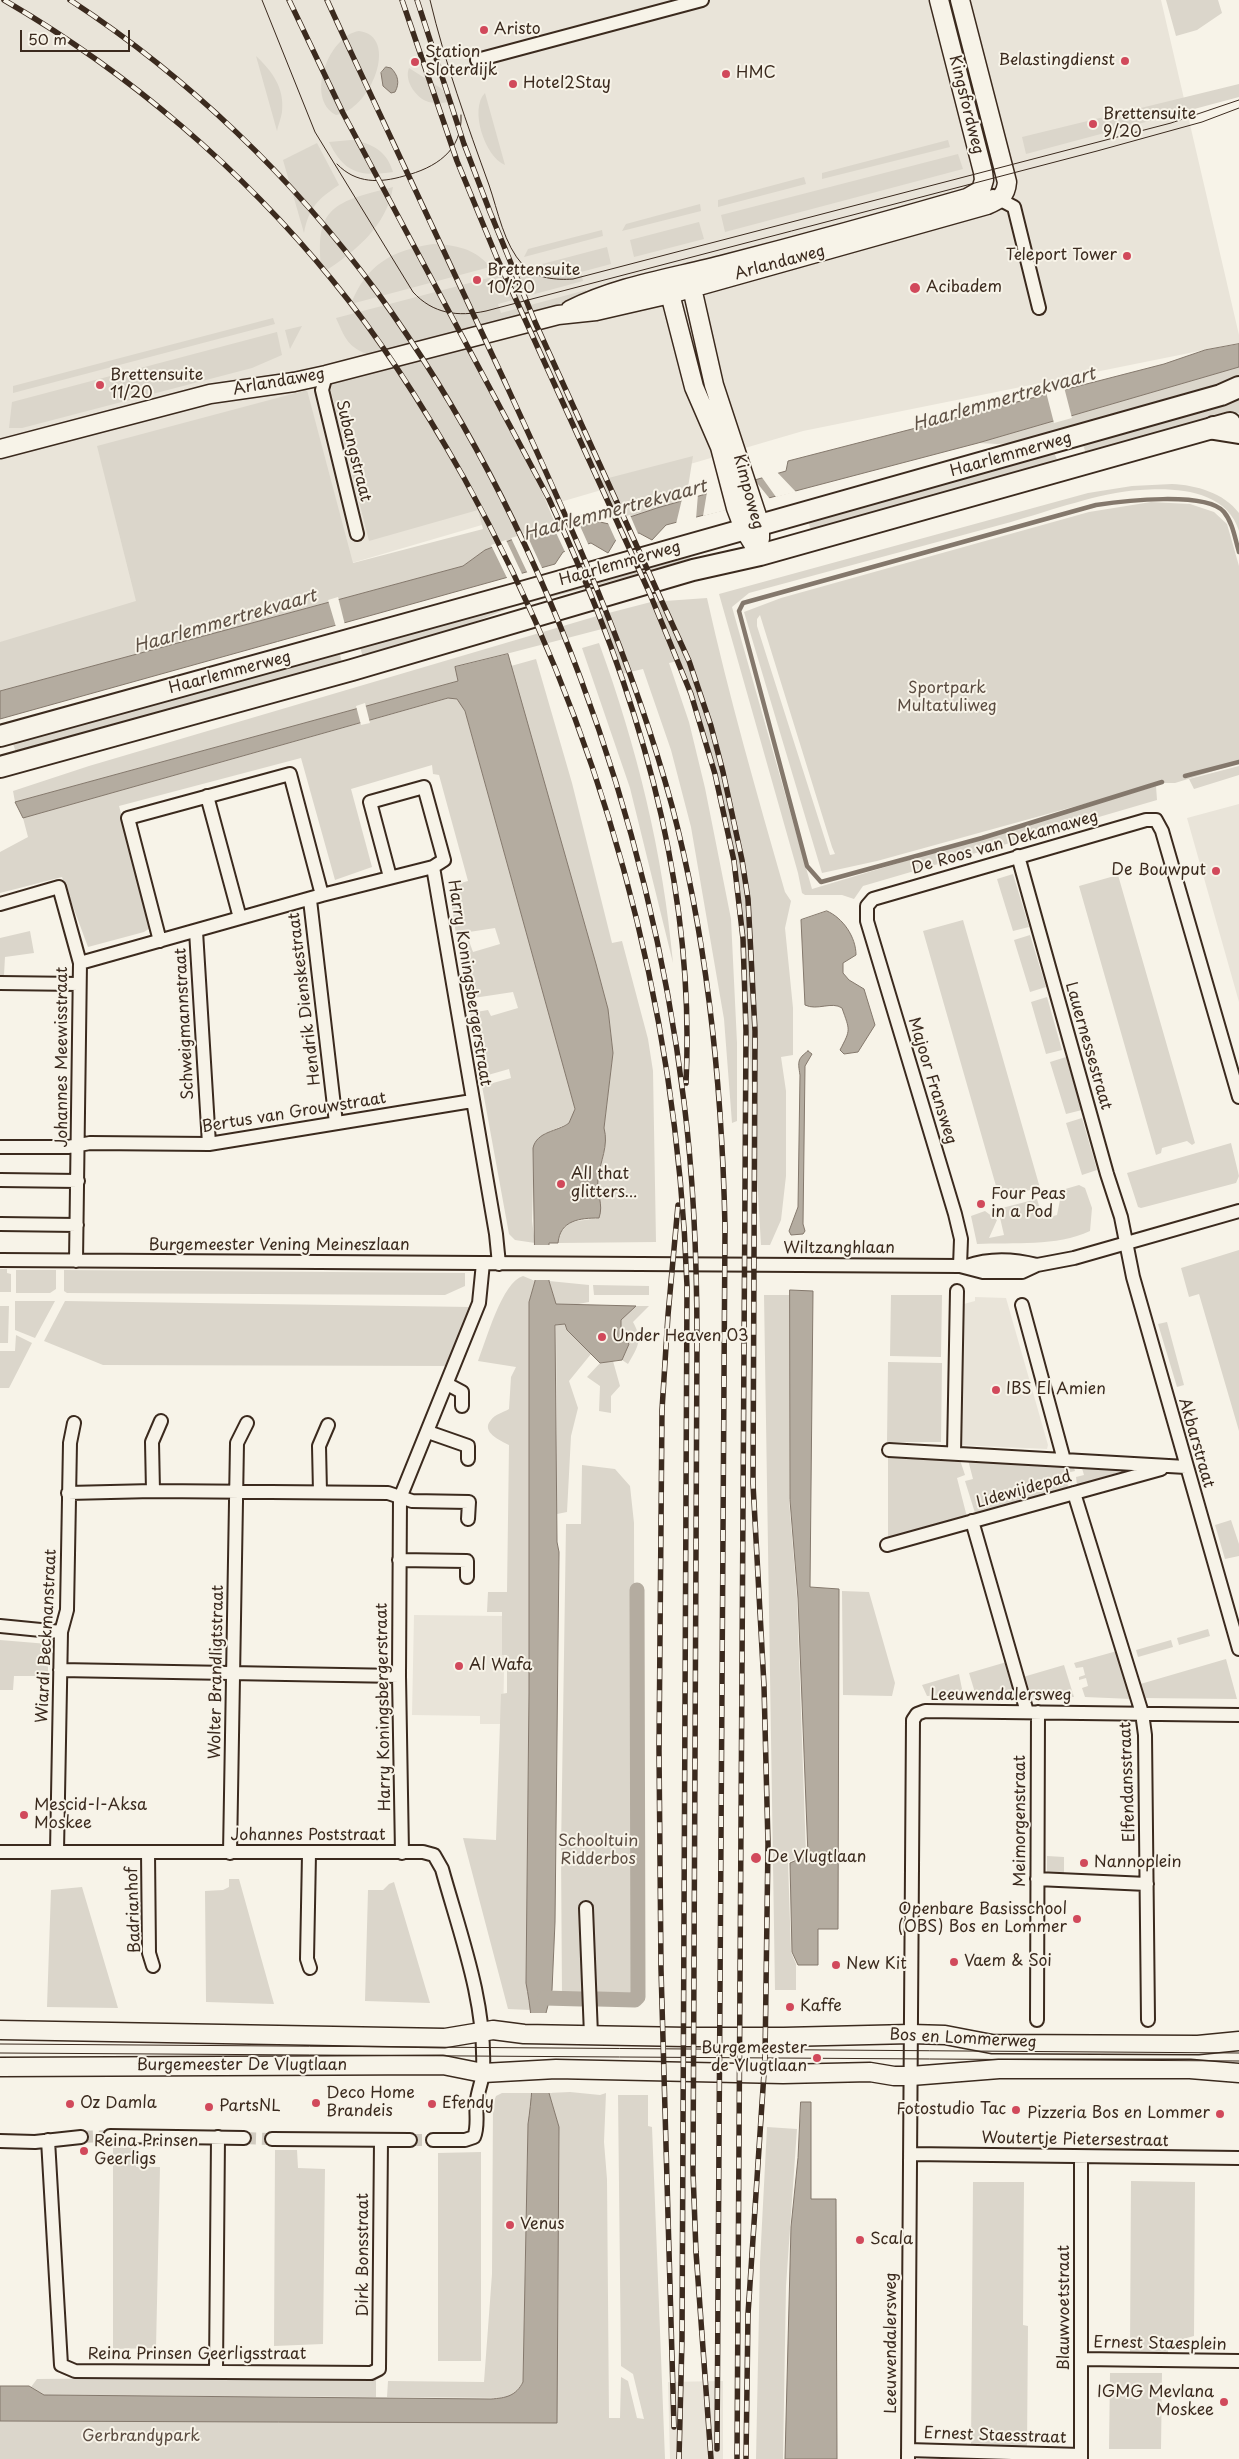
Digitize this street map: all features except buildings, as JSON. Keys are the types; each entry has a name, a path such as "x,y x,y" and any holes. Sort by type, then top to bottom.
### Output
{"highway":[{"path":"1214,428 1239,432"}],"main road":[{"name":"Kingsfordweg","path":"939,0 983,172 984,180 981,190"},
{"name":"Kingsfordweg","path":"960,0 1006,175 1006,191 999,200"},
{"name":"Arlandaweg","path":"558,315 595,298 677,275 864,228 967,198 981,190"},
{"name":"Arlandaweg","path":"0,449 210,394 294,382 558,315 596,311 670,294 974,210 999,200"},
{"path":"670,294 677,275 692,288"},
{"name":"Kimpoweg","path":"692,288 737,480 760,555"},
{"name":"Kimpoweg","path":"670,294 694,388 737,480"},
{"name":"Haarlemmerweg","path":"0,736 1072,438 1221,395 1239,387"},
{"name":"Haarlemmerweg","path":"0,767 352,670 684,573 760,555 1239,421"},
{"name":"Burgemeester De Vlugtlaan","path":"0,2030 445,2038 481,2030 524,2034 688,2037"},
{"name":"Bos en Lommerweg","path":"688,2037 784,2038 911,2034 945,2035 992,2044 1198,2045 1239,2041"},
{"name":"Burgemeester De Vlugtlaan","path":"0,2067 443,2065 483,2073 556,2069 690,2071"},
{"name":"Bos en Lommerweg","path":"690,2071 784,2074 870,2072 911,2076 999,2069 1190,2069 1239,2073"}],"street":[{"path":"477,60 702,0"},
{"path":"981,190 1014,208 1038,308"},
{"name":"Subangstraat","path":"326,375 322,390 357,534"},
{"name":"Hendrik Dienskestraat","path":"207,796 290,774 316,897 336,1124"},
{"name":"Harry Koningsbergerstraat","path":"390,876 370,802 424,788 444,860 433,867 496,1234 499,1264"},
{"path":"160,941 128,818 207,796 240,918"},
{"name":"De Roos van Dekamaweg","path":"867,906 879,897 1146,820 1156,820 1162,831 1239,1097"},
{"name":"Lauernessestraat","path":"1018,856 1107,1174 1120,1210 1126,1244"},
{"path":"80,963 390,876 433,867"},
{"name":"Johannes Meewisstraat","path":"0,904 59,887 80,963 76,1261"},
{"name":"Majoor Fransweg","path":"867,906 867,921 955,1214 964,1266"},
{"name":"Schweigmannstraat","path":"196,931 209,1144"},
{"path":"0,983 79,984"},
{"name":"Bertus van Grouwstraat","path":"0,1147 68,1147 79,1144 209,1144 472,1101"},
{"path":"0,1180 78,1181"},
{"name":"Wiltzanghlaan","path":"557,1264 964,1266 983,1272 1014,1273 1037,1265 1074,1258 1126,1244 1239,1211"},
{"path":"0,1224 77,1225"},
{"name":"Akbarstraat","path":"1126,1244 1132,1277 1239,1649"},
{"name":"Burgemeester Vening Meineszlaan","path":"0,1260 557,1264"},
{"name":"Harry Koningsbergerstraat","path":"402,1853 399,1676 400,1498 478,1303 483,1263"},
{"path":"954,1453 957,1291"},
{"path":"1022,1305 1064,1460"},
{"path":"447,1384 462,1392 462,1406"},
{"path":"153,1491 152,1442 161,1421"},
{"name":"Wiardi Beckmanstraat","path":"57,1851 61,1632 67,1610 68,1493 70,1444 74,1423"},
{"name":"Wolter Brandligtstraat","path":"230,1852 237,1443 247,1423"},
{"path":"320,1492 319,1446 328,1425"},
{"path":"428,1432 468,1446 468,1459"},
{"path":"889,1450 1186,1467"},
{"name":"Lidewijdepad","path":"887,1545 1171,1466"},
{"path":"68,1493 153,1491 388,1493 412,1501 469,1502 468,1519"},
{"name":"Elfendansstraat","path":"1074,1493 1142,1713 1146,1735 1148,2020"},
{"name":"Meimorgenstraat","path":"972,1521 1032,1712 1037,2020"},
{"path":"399,1560 468,1561 467,1577"},
{"path":"0,1626 61,1632"},
{"path":"60,1670 399,1676"},
{"name":"Leeuwendalersweg","path":"908,2455 913,1720 917,1714 926,1711 1239,1715"},
{"name":"Johannes Poststraat","path":"0,1852 309,1854 423,1852 434,1855 442,1869 477,1995 481,2030"},
{"name":"Badrianhof","path":"148,1852 149,1953 153,1966"},
{"path":"309,1854 307,1959 310,1968"},
{"path":"1036,1879 1147,1884"},
{"path":"586,1908 591,2035"},
{"path":"433,2140 474,2138 476,2132 476,2100 483,2073 481,2030"},
{"path":"110,2136 244,2138"},
{"path":"0,2141 81,2137"},
{"path":"216,2371 218,2137"},
{"path":"272,2139 410,2140"},
{"name":"Reina Prinsen Geerligsstraat","path":"48,2140 61,2365 75,2371 371,2373 379,2369"},
{"name":"Dirk Bonsstraat","path":"379,2369 381,2140"},
{"name":"Woutertje Pietersestraat","path":"910,2154 1081,2158 1239,2158"},
{"name":"Blauwvoetstraat","path":"1081,2158 1081,2457"},
{"name":"Ernest Staesplein","path":"1080,2360 1239,2361"},
{"name":"Ernest Staesstraat","path":"908,2455 1081,2457"}],"shaded area":[{"path":"0,0 1161,0 1239,335 1239,343 803,431 0,666"},
{"path":"386,67 391,68 397,76 398,82 395,92 391,93 383,86 381,73"},
{"path":"1239,344 1239,367 978,443 666,525 652,540 639,533 617,538 608,553 591,543 563,552 555,564 0,719 0,691 463,566 485,550 555,523 582,518 609,524 657,508 786,471 788,461 1164,364 1205,350"},
{"path":"508,654 608,1009 613,1053 604,1128 605,1147 598,1179 601,1208 599,1218 572,1222 563,1229 558,1243 549,1243 549,1281 556,1304 636,1306 621,1320 621,1335 629,1344 622,1360 600,1363 567,1330 565,1324 555,1325 557,1542 559,1552 555,1922 552,1990 546,2013 549,2093 559,2127 557,2423 0,2421 0,2386 29,2386 44,2395 491,2399 501,2398 514,2393 523,2382 528,2124 532,2089 533,2053 526,1983 529,1693 529,1302 535,1281 533,1148 535,1142 543,1135 569,1123 575,1109 465,711 457,699 448,698 23,818 15,802 458,681 455,667"},
{"path":"1239,804 1239,1002 1187,818"},
{"path":"827,911 843,923 854,942 856,955 843,963 843,973 849,980 864,989 875,1025 858,1052 844,1054 840,1050 848,1034 847,1021 842,1008 834,1005 810,1007 805,1005 801,920"},
{"path":"808,1051 812,1054 805,1066 803,1224 805,1231 803,1234 791,1235 789,1231 798,1207 799,1064 802,1056"},
{"path":"790,1290 813,1291 810,1587 839,1589 838,1929 818,1929 818,1965 798,1965 792,1952 790,1863 808,1855 798,1598 790,1500"},
{"name":"IBS El Amien","path":"975,1297 1006,1298 1048,1445 1047,1449 959,1445 960,1305 975,1301"},
{"name":"Al Wafa","path":"414,1615 505,1616 503,1724 480,1724 480,1716 412,1715"},
{"path":"801,2102 811,2102 811,2199 836,2199 837,2459 785,2459 791,2227"},
{"path":"723,2381 723,2459 670,2459 668,2382"}],"green space":[{"path":"1166,0 1218,0 1222,13 1197,30 1176,36"},
{"path":"359,31 371,36 378,46 379,58 376,73 369,88 360,100 349,110 336,115 327,107 322,95 325,68 339,43 348,35"},
{"path":"256,56 272,74 281,95 282,112 277,131"},
{"path":"409,68 442,89 449,102 432,103 422,99 411,87 408,78"},
{"path":"1239,84 1239,97 1026,154 1022,137"},
{"path":"485,93 505,165 491,153 482,132 479,110 480,100"},
{"path":"351,140 366,143 378,149 387,159 393,172 362,173 347,166 329,142"},
{"path":"948,140 950,147 822,179 822,173"},
{"path":"317,143 339,185 316,204 309,216 304,233 283,160"},
{"path":"958,154 963,169 725,232 721,215"},
{"path":"804,177 806,184 718,207 718,200"},
{"path":"393,187 390,201 384,214 367,237 346,257 322,273 321,233 325,220 332,210 356,197"},
{"path":"700,204 701,211 622,231 626,224"},
{"path":"699,222 704,239 634,257 630,240"},
{"path":"602,230 603,236 524,257 528,249"},
{"path":"433,244 449,245 464,249 478,256 490,267 351,304 364,279 382,262 405,250"},
{"path":"607,247 611,264 581,272 583,281 498,304 501,313 586,290 588,295 539,311 370,355 357,349 348,341 336,318"},
{"path":"273,318 275,324 13,393 13,386"},
{"path":"302,326 290,349 285,330"},
{"path":"277,332 282,355 252,368 22,428 9,428 12,402"},
{"path":"466,348 541,490 555,523 485,550 463,566 0,691 0,642 136,601 97,446 307,390 353,563 483,529 478,510 369,541 331,391 332,384"},
{"path":"1239,367 1239,383 1031,442 978,443"},
{"path":"1239,397 1239,413 1087,456 1083,445"},
{"path":"1054,452 1059,465 812,533 808,521"},
{"path":"693,456 686,500 615,522 597,481"},
{"path":"1172,484 1200,488 1226,500 1239,513 1239,531 1233,517 1223,507 1212,499 1198,494 1169,489 1125,491 749,593 732,607 812,889 1156,786 1157,800 863,886 854,899 842,895 805,895 802,893 719,594 1088,493 1132,486"},
{"name":"Sportpark Multatuliweg","path":"1151,502 1190,504 1214,512 1227,524 1239,566 1239,763 1175,783 1160,783 877,861 822,873 744,612 781,598 1089,512","holes":["760,615 835,854 830,855 757,626 757,619"]},
{"path":"688,552 691,560 510,608 441,635 363,657 359,644"},
{"path":"707,598 754,782 785,892 791,901 785,928 793,1008 793,1055 781,1057 786,1091 786,1176 781,1220 770,1245 761,1245 743,936 736,859 718,785 678,661 669,663 689,722 705,788 731,919 737,1043 737,1121 732,1123 724,1019 691,827 671,750 643,669 621,674 602,629 456,667 458,681 15,802 13,791 89,766 597,616 651,602"},
{"path":"599,643 625,721 646,801 663,881 673,963 630,788 582,648"},
{"path":"339,650 342,663 17,755 12,741"},
{"path":"536,659 572,783 612,943 622,941 648,1039 653,1071 656,1242 558,1243 559,1234 570,1222 599,1218 598,1179 605,1147 604,1128 613,1053 608,1009 511,666"},
{"path":"453,697 461,702 465,711 574,1105 574,1114 569,1123 544,1134 534,1145 532,1221 535,1243 515,1240 509,1234 482,1086 511,1078 509,1069 481,1077 470,1013 488,1010 491,1016 518,1008 513,992 467,999 458,943 469,941 473,952 500,944 495,928 456,934 449,889 454,885 468,881 439,775 433,774 432,765 351,789 372,867 335,880 301,758 119,806 151,924 150,928 144,932 88,947 62,877 0,893 0,852 28,837 23,818"},
{"path":"1239,766 1239,775 1194,789 1189,779"},
{"path":"1013,874 1029,927 1013,931 997,879"},
{"path":"1118,875 1195,1143 1192,1145 1187,1141 1162,1148 1161,1153 1156,1155 1079,886"},
{"path":"963,920 1040,1188 1006,1195 1000,1200 923,931"},
{"path":"30,931 34,953 5,957 4,975 0,975 0,938"},
{"path":"1030,935 1046,987 1030,992 1014,940"},
{"path":"1047,997 1062,1050 1046,1054 1031,1002"},
{"path":"1066,1057 1082,1110 1066,1114 1050,1062"},
{"path":"1082,1118 1097,1170 1082,1175 1066,1123"},
{"path":"1231,1143 1239,1176 1236,1183 1141,1208 1138,1207 1127,1173"},
{"path":"1079,1185 1085,1188 1092,1208 1090,1231 1063,1240 1049,1242 977,1244 971,1216 985,1211 997,1220 989,1238 1004,1235 998,1209 1037,1199 1043,1219 1057,1215 1062,1190"},
{"path":"1239,1250 1239,1431 1199,1294 1189,1297 1181,1268"},
{"path":"0,1269 7,1269 7,1273 11,1274 11,1292 0,1292"},
{"path":"16,1270 56,1270 56,1289 50,1293 16,1293"},
{"path":"64,1270 465,1273 465,1286 445,1295 67,1293 64,1291"},
{"path":"523,1276 535,1281 529,1302 529,1693 526,1983 531,2010 508,2009 463,1838 496,1840 501,1694 507,1693 507,1655 502,1655 502,1612 487,1612 488,1592 507,1592 509,1445 490,1432 488,1424 492,1418 509,1409 511,1377 516,1367 478,1361 502,1300 515,1281"},
{"path":"549,1281 589,1285 589,1302 568,1306 556,1304"},
{"path":"593,1285 649,1286 649,1295 594,1295"},
{"path":"764,1295 790,1295 789,1500 797,1598 806,1855 788,1862 791,1952 796,1964 796,1990 775,1990"},
{"path":"891,1295 942,1295 941,1357 890,1356"},
{"path":"15,1301 55,1301 35,1338 15,1330"},
{"path":"65,1301 470,1307 450,1366 103,1365 44,1341"},
{"path":"0,1306 9,1306 8,1343 0,1343"},
{"path":"636,1306 649,1306 633,1322 638,1334 638,1343 628,1364 622,1360 629,1344 621,1335 621,1319"},
{"path":"1167,1322 1184,1385 1177,1387 1158,1324"},
{"path":"565,1324 567,1330 591,1354 569,1381 578,1408 571,1436 567,1512 557,1514 556,1325"},
{"path":"16,1335 32,1343 9,1388 0,1388 0,1351 15,1351"},
{"path":"613,1361 620,1386 611,1396 611,1413 599,1411 600,1386 587,1377 600,1363"},
{"path":"888,1362 942,1363 941,1442 887,1442"},
{"path":"888,1457 960,1460 965,1475 957,1478 967,1517 888,1538"},
{"path":"968,1460 1073,1464 1075,1471 1066,1473 1068,1487 975,1513 965,1481 973,1479"},
{"name":"Schooltuin Ridderbos","path":"582,1465 615,1469 630,1486 634,1523 635,1997 562,1996 561,1851 566,1524 581,1524"},
{"path":"1081,1465 1127,1470 1077,1485 1076,1477 1084,1475"},
{"path":"1231,1520 1239,1544 1239,1556 1225,1559 1215,1525"},
{"path":"842,1591 869,1592 895,1683 892,1696 843,1695"},
{"path":"1208,1629 1210,1636 1179,1645 1177,1638"},
{"path":"0,1640 48,1644 48,1676 14,1676 13,1690 0,1690"},
{"path":"1171,1640 1173,1647 1138,1657 1136,1650"},
{"path":"1117,1651 1132,1699 1085,1697 1082,1688 1088,1686 1086,1678 1079,1680 1079,1677 1085,1675 1083,1667 1076,1668 1074,1663"},
{"path":"1226,1659 1237,1699 1142,1698 1137,1685"},
{"path":"1010,1661 1018,1697 976,1696 969,1673"},
{"path":"1064,1665 1074,1697 1028,1698 1023,1677"},
{"path":"959,1674 963,1694 927,1696 922,1685"},
{"path":"1047,1856 1064,1857 1064,1876 1047,1876"},
{"path":"229,1879 239,1879 274,2004 206,2002 205,1891 223,1890 229,1887"},
{"path":"394,1882 430,2003 365,2001 368,1890 383,1890"},
{"path":"82,1887 118,2008 47,2007 51,1890"},
{"name":"Gerbrandypark","path":"570,2092 600,2095 606,2093 604,2142 607,2179 609,2418 620,2418 621,2377 628,2381 637,2418 644,2419 633,2374 621,2366 618,2095 648,2095 648,2126 652,2127 665,2459 0,2459 0,2415 556,2418 559,2127 549,2093"},
{"path":"502,2093 533,2093 528,2124 523,2382 515,2394 505,2398 387,2397 388,2381 484,2382 492,2274 493,2104 496,2096"},
{"path":"767,2127 797,2129 786,2286 783,2459 756,2459 760,2262"},
{"path":"135,2147 136,2167 160,2167 156,2348 113,2349 113,2148"},
{"path":"275,2150 297,2150 298,2168 325,2169 323,2344 274,2346"},
{"path":"481,2152 481,2361 438,2361 438,2153"},
{"path":"1131,2181 1195,2182 1194,2336 1168,2343 1168,2354 1130,2352"},
{"path":"973,2182 1024,2182 1023,2325 1028,2326 1027,2448 971,2448"},
{"path":"1110,2373 1162,2373 1161,2449 1109,2449"},
{"path":"376,2376 376,2397 44,2395 31,2387 37,2379"}],"pier":[{"path":"1064,387 1072,418 1054,423 1046,392"},
{"path":"776,471 796,492 776,497 761,476"},
{"path":"753,478 770,499 703,516 707,492"},
{"path":"698,494 696,519 676,524 682,499"},
{"path":"630,515 639,536 619,540 617,543 607,521"},
{"path":"576,517 589,546 566,554 551,522"},
{"path":"526,533 543,570 528,574 511,538"},
{"path":"506,540 523,576 508,580 491,545"},
{"path":"338,597 345,625 336,627 328,600"},
{"path":"365,703 370,723 361,725 356,706"},
{"path":"532,1245 552,1245 552,1280 532,1280"},
{"path":"529,2013 548,2013 552,2093 530,2093"}],"waterway":[{"path":"1162,782 982,838 821,882 807,866 739,611 743,603 1108,503 1163,499 1200,501 1214,506 1224,512 1230,521 1239,552"},
{"path":"1185,776 1239,762"},
{"path":"598,1999 635,2000 638,1997 637,1590"},
{"path":"545,1998 581,1999"}],"tunnel":[{"path":"81,2137 110,2136"},
{"path":"244,2138 272,2139"},
{"path":"410,2140 433,2140"}],"tram line":[{"path":"262,0 315,132 413,292 429,305 446,312 466,314 486,311 1097,151 1202,122 1239,108"},
{"path":"430,0 449,70 506,238 516,257 528,270 540,276 553,279 573,279 1171,123 1239,100"},
{"path":"337,164 344,171 352,175 377,181 415,173 436,163 452,148 457,139 461,115"},
{"path":"0,2044 1239,2053"},
{"path":"0,2053 1239,2061"}],"railway":[{"path":"4,0 50,28 139,91 222,162 298,240 369,328 419,401 464,478 513,572 556,669 593,768 624,869 648,971 667,1075 680,1180 687,1286 682,2339 679,2459"},
{"path":"70,0 114,30 197,96 274,170 345,250 377,292 437,381 491,476 539,575 580,678 616,783 645,889 668,996 684,1102 693,1192 696,1252 693,2172 696,2252 711,2459"},
{"path":"289,0 343,113 549,499 608,639 633,711 654,783 670,857 681,931 687,1007 686,1083"},
{"path":"327,0 552,485 618,642 656,750 672,806 695,910 704,962 721,1121 725,1227 717,2449"},
{"path":"402,0 457,161 497,258 650,594 691,694 715,774 734,861 743,939 746,1031 737,2459"},
{"path":"417,0 464,144 535,322 689,661 711,726 723,772 742,860 748,899 755,1031 753,1484 764,1686 768,1844 765,2058 748,2314 746,2459"},
{"path":"674,2427 661,1969 659,1750 662,1410 678,1205"}],"place":[{"name":"Aristo","path":"484,30"},
{"name":"Belastingdienst","path":"1125,61"},
{"name":"Station Sloterdijk","path":"415,62"},
{"name":"HMC","path":"726,74"},
{"name":"Hotel2Stay","path":"513,84"},
{"name":"Brettensuite 9/20","path":"1093,124"},
{"name":"Teleport Tower","path":"1127,256"},
{"name":"Brettensuite 10/20","path":"477,280"},
{"name":"Acibadem","path":"915,288"},
{"name":"Brettensuite 11/20","path":"100,385"},
{"name":"De Bouwput","path":"1216,871"},
{"name":"All that glitters...","path":"561,1184"},
{"name":"Four Peas in a Pod","path":"981,1204"},
{"name":"Under Heaven 03","path":"602,1337"},
{"name":"IBS El Amien","path":"996,1390"},
{"name":"Al Wafa","path":"459,1666"},
{"name":"Mescid-I-Aksa Moskee","path":"24,1815"},
{"name":"De Vlugtlaan","path":"756,1858"},
{"name":"Nannoplein","path":"1084,1863"},
{"name":"Openbare Basisschool (OBS) Bos en Lommer","path":"1077,1919"},
{"name":"Vaem & Soi","path":"954,1962"},
{"name":"New Kit","path":"836,1965"},
{"name":"Kaffe","path":"790,2007"},
{"name":"Burgemeester de Vlugtlaan","path":"817,2058"},
{"name":"Deco Home Brandeis","path":"316,2103"},
{"name":"Oz Damla","path":"70,2104"},
{"name":"Efendy","path":"432,2104"},
{"name":"PartsNL","path":"209,2107"},
{"name":"Fotostudio Tac","path":"1016,2110"},
{"name":"Pizzeria Bos en Lommer","path":"1220,2114"},
{"name":"Reina Prinsen Geerligs","path":"84,2151"},
{"name":"Venus","path":"510,2225"},
{"name":"Scala","path":"860,2240"},
{"name":"IGMG Mevlana Moskee","path":"1224,2402"}],"water label":[{"name":"Haarlemmertrekvaart","path":"1004,400"},
{"name":"Haarlemmertrekvaart","path":"615,511"},
{"name":"Haarlemmertrekvaart","path":"225,622"}]}
